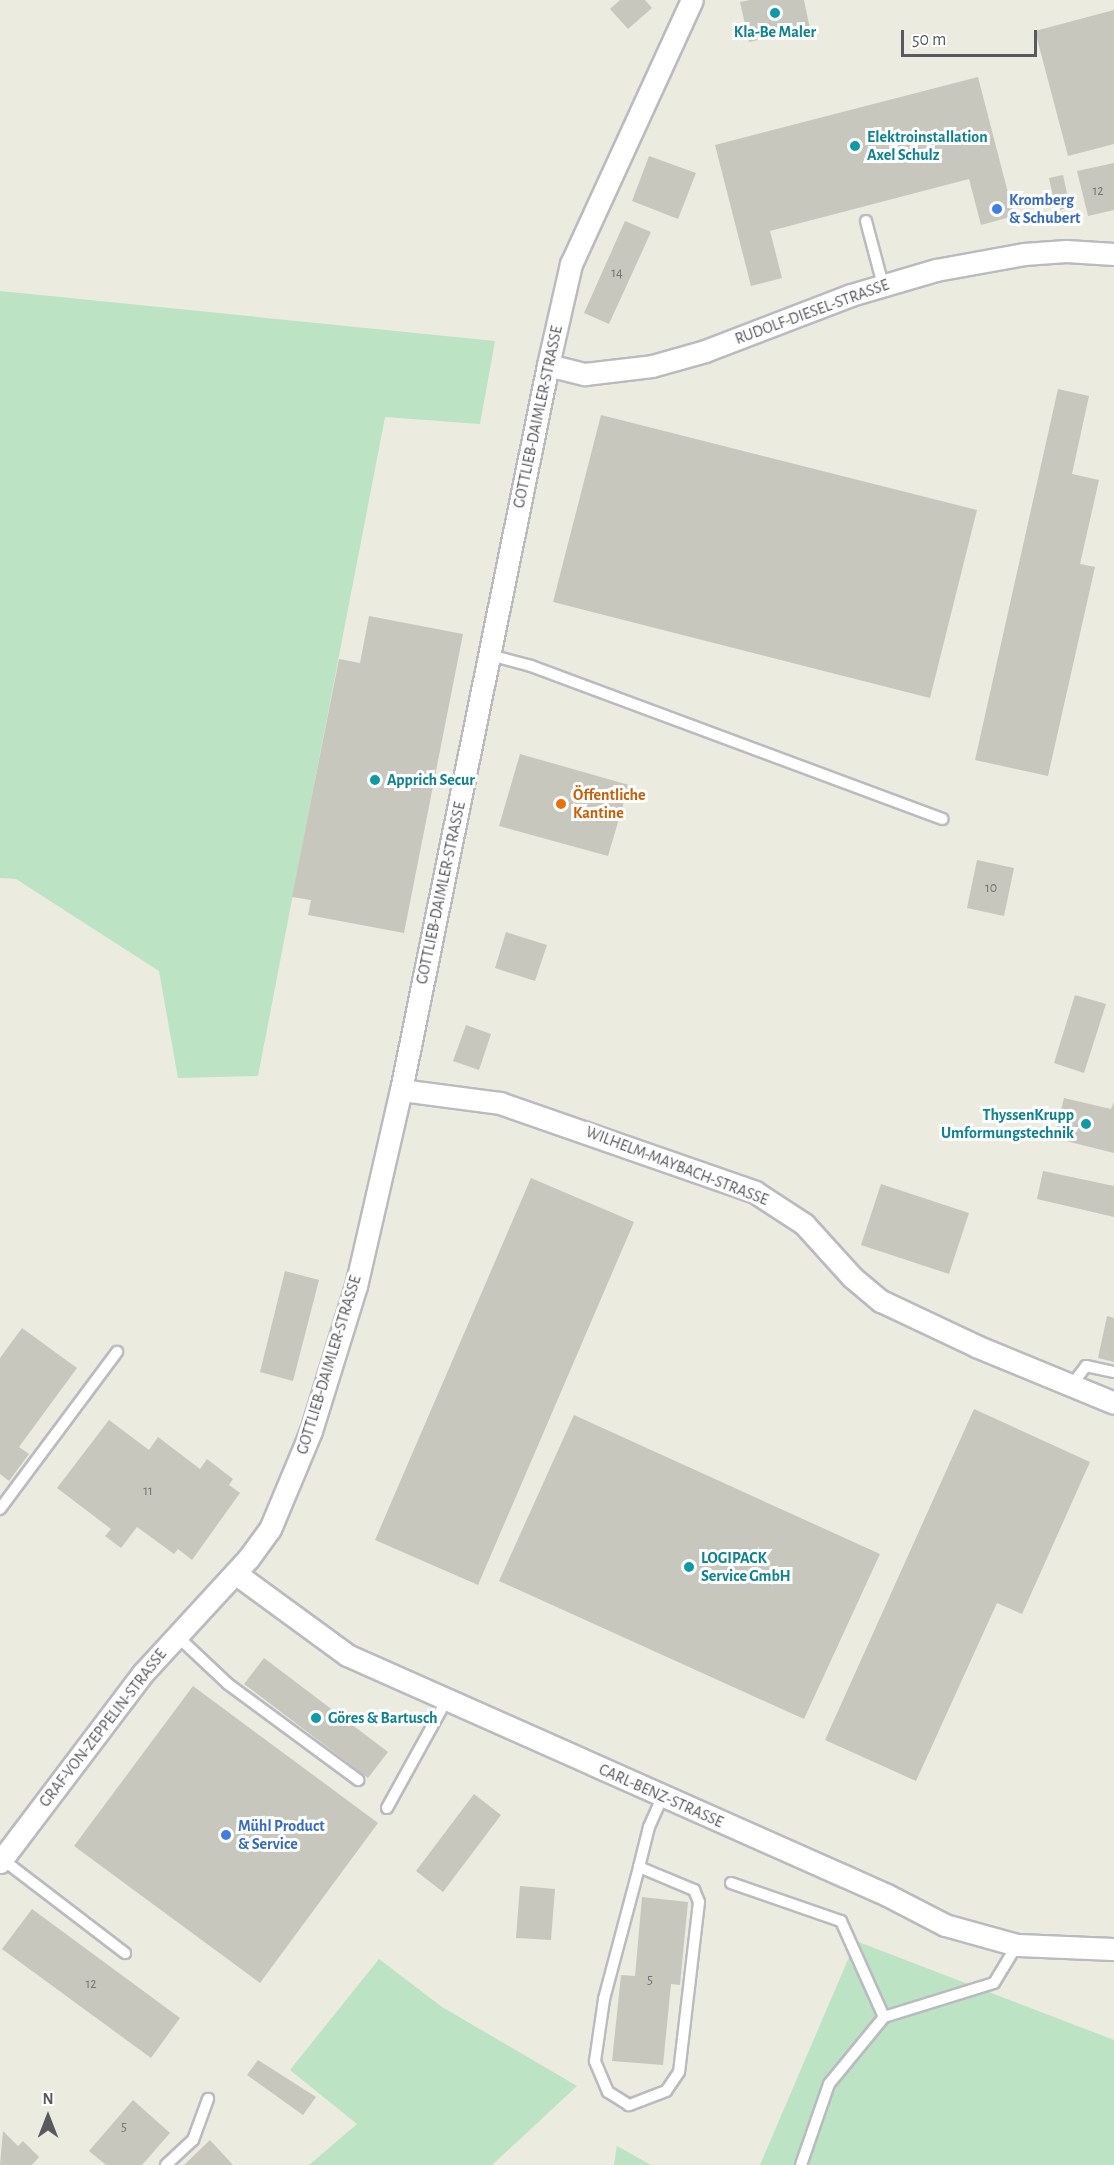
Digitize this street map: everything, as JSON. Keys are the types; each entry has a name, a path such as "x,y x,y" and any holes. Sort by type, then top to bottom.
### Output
{"street":[{"name":"GOTTLIEB-DAIMLER-STRASSE","path":"235,1573 270,1529 311,1431 356,1286 401,1089 548,365 572,264 692,0"},
{"name":"RUDOLF-DIESEL-STRASSE","path":"548,365 585,374 652,366 705,351 883,285 936,270 1024,254 1066,251 1114,254"},
{"name":"WILHELM-MAYBACH-STRASSE","path":"401,1089 500,1103 755,1192 804,1224 852,1277 881,1301 1071,1386 1114,1402"},
{"name":"GRAF-VON-ZEPPELIN-STRASSE","path":"1,1860 143,1672 235,1573"},
{"name":"CARL-BENZ-STRASSE","path":"235,1573 347,1655 662,1798 887,1895 945,1924 1017,1945 1114,1949"}],"lane":[{"path":"866,221 883,285"},
{"path":"490,655 531,666 942,819"},
{"path":"0,1509 117,1352"},
{"path":"1071,1386 1086,1366 1114,1372"},
{"path":"176,1635 228,1684 358,1780"},
{"path":"387,1808 446,1701"},
{"path":"639,1868 694,1890 699,1902 679,2072 666,2091 628,2105 608,2092 595,2061 604,1999 649,1827 662,1798"},
{"path":"1,1860 125,1953"},
{"path":"731,1882 841,1921 884,2017"},
{"path":"801,2165 829,2084 884,2017 994,1983 1017,1945"},
{"path":"166,2165 193,2140 208,2099"}],"green space":[{"path":"0,291 495,341 480,424 385,417 258,1076 178,1078 159,971 16,879 0,878"},
{"path":"856,1941 1114,2040 1114,2165 760,2165"},
{"path":"379,1959 442,2007 577,2086 492,2165 309,2165 357,2124 290,2070"},
{"path":"617,2146 651,2165 614,2165"}],"building":[{"path":"620,0 645,0 652,8 628,29 610,9"},
{"name":"Kla-Be Maler","path":"804,0 810,29 749,42 740,2"},
{"path":"1114,10 1114,144 1068,156 1035,31"},
{"name":"Elektroinstallation Axel Schulz","path":"978,77 1014,216 981,225 969,179 770,231 782,278 751,286 715,145"},
{"path":"649,156 696,173 678,219 632,201"},
{"path":"1114,163 1114,210 1088,216 1077,171"},
{"path":"1063,175 1070,207 1056,211 1049,178"},
{"path":"625,221 651,232 609,324 584,313"},
{"path":"1058,389 1089,396 1072,474 1099,480 1080,564 1095,567 1048,776 975,760"},
{"path":"601,415 977,510 930,698 553,602"},
{"name":"Apprich Secur","path":"369,616 463,634 404,933 308,915 311,900 292,897 339,659 360,663"},
{"path":"520,754 629,785 608,856 499,826"},
{"path":"977,860 1014,868 1004,916 967,908"},
{"path":"506,932 547,945 535,981 495,968"},
{"path":"1075,995 1106,1004 1084,1073 1054,1063"},
{"path":"466,1025 491,1034 479,1070 453,1061"},
{"name":"ThyssenKrupp Umformungstechnik","path":"1064,1098 1111,1109 1114,1102 1114,1153 1054,1138"},
{"path":"1043,1171 1114,1186 1114,1217 1037,1199"},
{"path":"531,1178 634,1222 478,1585 375,1540"},
{"path":"881,1184 969,1213 949,1274 861,1245"},
{"path":"285,1271 319,1280 293,1381 260,1372"},
{"path":"1107,1316 1114,1318 1114,1362 1098,1358"},
{"path":"22,1328 77,1368 19,1447 29,1454 9,1481 0,1474 0,1358"},
{"path":"974,1409 1090,1462 1022,1614 997,1603 916,1781 825,1740"},
{"name":"LOGIPACK Service GmbH","path":"574,1415 880,1554 804,1719 499,1581"},
{"path":"109,1420 149,1450 158,1437 200,1469 207,1459 233,1479 229,1485 240,1493 192,1560 178,1549 174,1554 137,1527 121,1548 105,1536 111,1529 57,1488"},
{"name":"Göres & Bartusch","path":"264,1658 388,1752 368,1778 244,1684"},
{"name":"Mühl Product & Service","path":"193,1686 378,1823 260,1983 74,1846"},
{"path":"474,1794 501,1815 443,1892 416,1871"},
{"path":"520,1886 555,1889 551,1940 516,1938"},
{"path":"642,1897 688,1902 680,1985 671,1984 663,2065 612,2061 621,1975 635,1976"},
{"path":"32,1909 180,2018 151,2058 2,1949"},
{"path":"258,2060 316,2097 303,2115 247,2075"},
{"path":"133,2100 170,2133 142,2165 106,2165 89,2151"},
{"path":"3,2131 18,2146 23,2141 39,2157 32,2165 0,2165"},
{"path":"210,2140 233,2165 184,2165"}],"place":[{"name":"Kla-Be Maler","path":"775,13"},
{"name":"Elektroinstallation Axel Schulz","path":"855,146"},
{"name":"Kromberg & Schubert","path":"997,209"},
{"name":"Apprich Secur","path":"375,780"},
{"name":"Öffentliche Kantine","path":"561,804"},
{"name":"ThyssenKrupp Umformungstechnik","path":"1086,1124"},
{"name":"LOGIPACK Service GmbH","path":"689,1567"},
{"name":"Göres & Bartusch","path":"316,1718"},
{"name":"Mühl Product & Service","path":"226,1835"}]}
